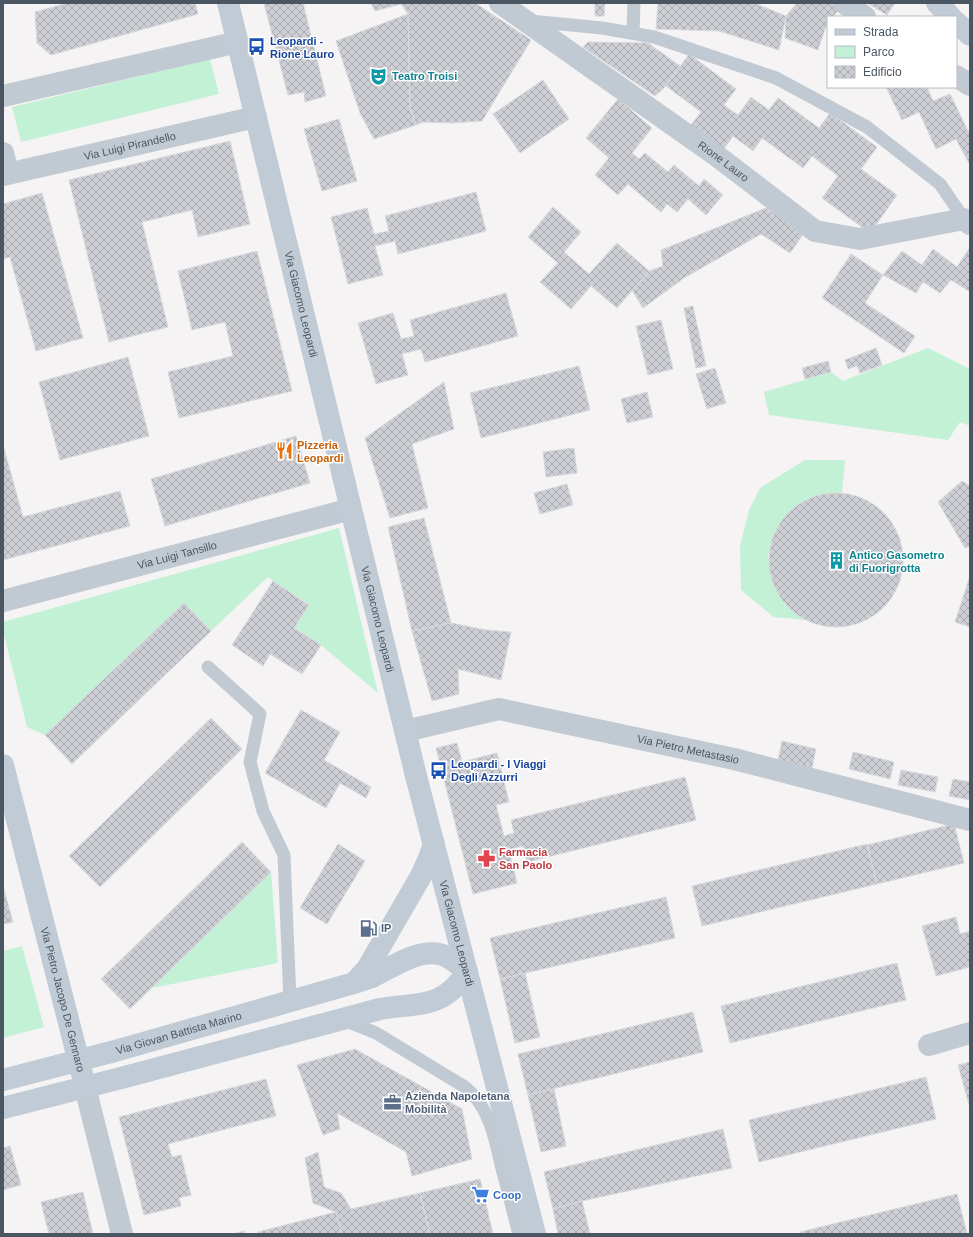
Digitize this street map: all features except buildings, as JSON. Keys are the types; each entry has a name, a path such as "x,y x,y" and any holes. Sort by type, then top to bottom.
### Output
{"street":[{"name":"Via Giacomo Leopardi","path":"228,3 405,731 535,1234"},
{"name":"Rione Lauro","path":"500,3 718,156 815,231 860,239 967,221"},
{"path":"844,3 864,16"},
{"path":"937,3 950,16"},
{"path":"957,23 970,35"},
{"path":"3,96 238,42"},
{"path":"957,77 970,85"},
{"name":"Via Luigi Pirandello","path":"5,167 256,117"},
{"name":"Via Luigi Tansillo","path":"3,601 351,509"},
{"name":"Via Pietro Metastasio","path":"405,731 499,709 734,759 970,820"},
{"name":"Via Pietro Jacopo De Gennaro","path":"3,765 86,1087 122,1234"},
{"path":"354,983 367,969 421,876 434,844"},
{"name":"Via Giovan Battista Marino","path":"3,1080 79,1061 354,983 371,977 418,955 431,952 444,955 467,972"},
{"path":"3,1108 343,1020 380,1009 420,1005 435,1001 450,992 462,980 467,972"},
{"path":"929,1045 970,1033"}],"lane":[{"path":"633,33 634,3"},
{"path":"526,21 602,28 654,37 776,78 867,127 940,184 967,221"},
{"path":"208,667 260,714 250,762 263,811 284,855 290,1001"},
{"path":"343,1020 376,1032 465,1086 472,1092 481,1103 492,1129 519,1234"}],"green space":[{"path":"210,59 219,94 21,142 12,107"},
{"path":"928,348 970,369 970,426 960,422 948,440 769,415 764,392 831,372 843,381"},
{"path":"805,460 845,460 842,493 809,498 785,516 771,542 768,555 771,579 785,605 805,620 774,617 741,590 740,546 749,510 760,488"},
{"path":"339,528 378,693 321,645 294,628 309,604 268,577 211,631 184,603 45,735 27,727 3,631 3,622"},
{"path":"271,872 278,963 152,988"},
{"path":"22,946 44,1027 3,1038 3,951"}],"place":[{"name":"Leopardi - Rione Lauro","path":"257,47"},
{"name":"Teatro Troisi","path":"379,76"},
{"name":"Pizzeria Leopardi","path":"284,451"},
{"name":"Antico Gasometro di Fuorigrotta","path":"836,561"},
{"name":"Leopardi - I Viaggi Degli Azzurri","path":"438,770"},
{"name":"Farmacia San Paolo","path":"486,858"},
{"name":"IP","path":"368,928"},
{"name":"Azienda Napoletana Mobilità","path":"392,1102"},
{"name":"Coop","path":"480,1195"}]}
